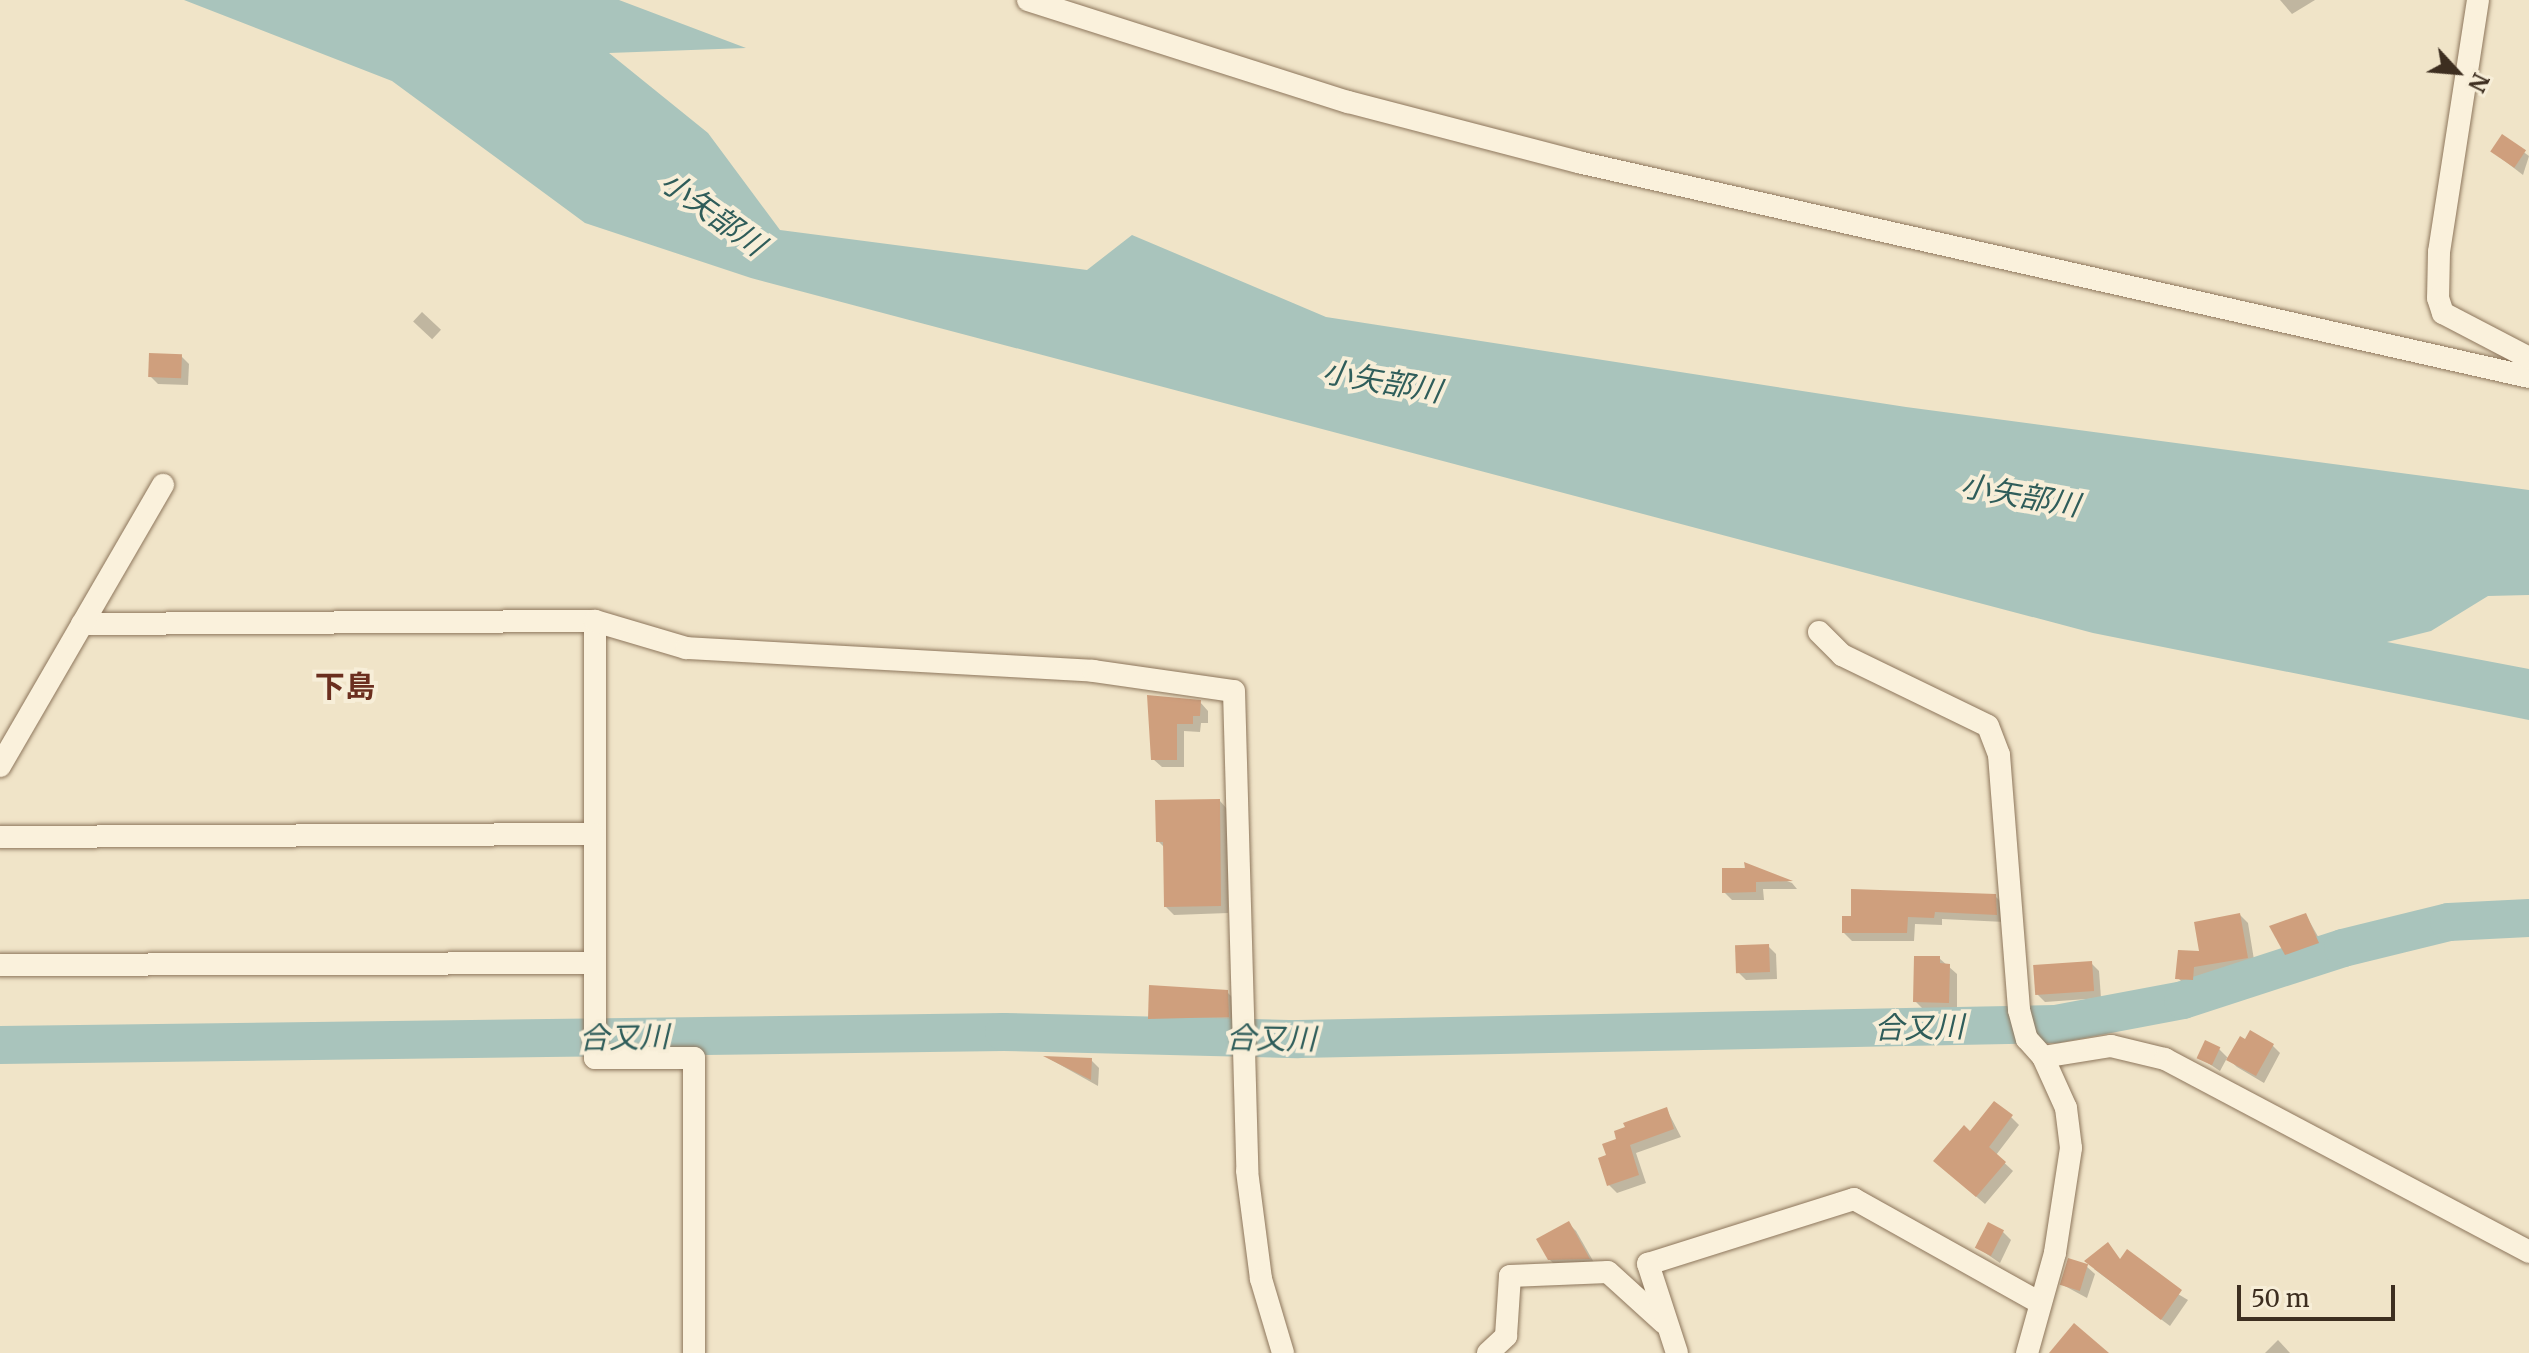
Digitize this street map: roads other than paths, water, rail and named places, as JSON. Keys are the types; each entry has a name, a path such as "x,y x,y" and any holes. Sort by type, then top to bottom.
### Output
{"street":[{"path":"1028,0 1348,102 1578,162 2529,377"},
{"path":"2478,0 2439,252 2438,298 2443,313 2529,358"},
{"path":"0,766 163,485"},
{"path":"82,624 595,621 686,648 1093,671 1234,691 1247,1171 1261,1279 1283,1353"},
{"path":"595,621 595,1058 694,1058 694,1353"},
{"path":"1819,632 1842,655 1988,726 1999,755 2019,1010 2027,1039 2043,1057 2066,1108 2071,1148 2055,1253 2027,1353"},
{"path":"0,837 593,834"},
{"path":"0,965 595,963"},
{"path":"2043,1057 2111,1046 2165,1059 2529,1252"},
{"path":"1677,1353 1648,1264 1854,1199 2040,1303"},
{"path":"1488,1353 1506,1336 1510,1276 1608,1272 1666,1324"}],"water":[{"name":"小矢部川","path":"184,0 619,0 746,48 609,53 708,133 780,230 1087,270 1132,235 1326,317 1906,407 2529,490 2529,595 2488,596 2431,631 2387,642 2529,669 2529,720 2093,633 751,278 585,223 392,81"}],"waterway":[{"name":"合又川","path":"0,1045 1004,1032 1298,1039 2056,1024 2183,1000 2343,948 2449,922 2529,918"}],"district":[{"name":"下島","path":"345,686"}]}
